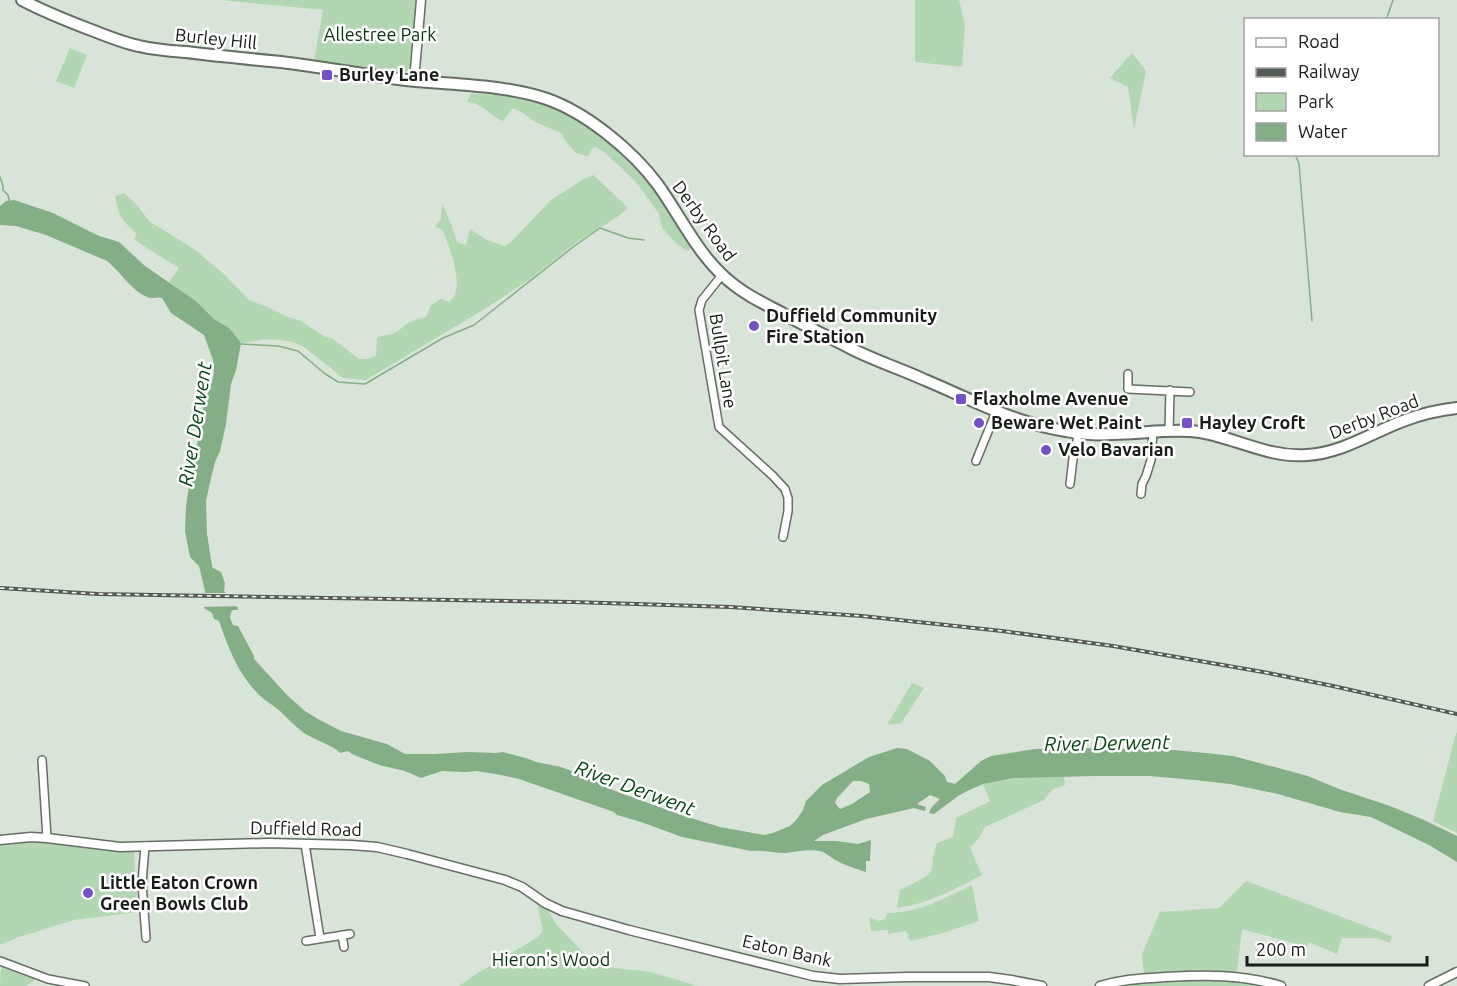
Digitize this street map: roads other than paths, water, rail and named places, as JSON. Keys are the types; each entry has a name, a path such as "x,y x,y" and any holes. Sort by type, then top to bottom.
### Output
{"highway":[{"name":"Burley Hill","path":"22,0 82,27 140,46 414,81"},
{"name":"Derby Road","path":"414,81 522,92 555,102 584,117 614,140 650,175 702,251 722,275 747,294 853,349 996,412 1042,427 1078,433 1169,431 1205,433 1278,454 1308,455 1341,449 1417,416 1457,408"}],"street":[{"path":"414,81 421,0"},
{"name":"Bullpit Lane","path":"722,275 702,300 699,310 719,427 785,489 788,511 783,537"},
{"path":"1128,374 1128,388 1190,392"},
{"path":"1169,431 1170,390"},
{"path":"976,461 996,412"},
{"path":"1141,494 1142,484 1151,460 1153,432"},
{"path":"1070,484 1078,433"},
{"path":"42,760 47,838"},
{"name":"Duffield Road","path":"0,840 31,837 111,846 258,843 372,847 505,880 522,887 554,908 599,921"},
{"path":"305,844 320,938"},
{"path":"145,846 142,883 145,934 156,929"},
{"name":"Eaton Bank","path":"599,921 821,978 989,977 1042,986"},
{"path":"306,941 350,934"},
{"path":"342,935 344,947"},
{"path":"0,961 48,979 85,986"},
{"path":"1429,986 1441,983 1457,972"},
{"path":"1100,986 1202,975 1255,979 1281,986"}],"water":[{"path":"14,200 53,213 99,236 119,242 145,266 196,301 214,319 229,328 241,343 231,384 226,424 206,501 207,534 212,566 221,572 225,583 224,591 238,608 231,612 230,618 233,625 238,626 254,659 305,711 341,731 387,744 405,754 503,752 561,767 610,789 681,815 720,827 764,835 790,826 803,810 806,801 822,785 869,757 897,748 907,749 930,761 945,776 947,782 955,784 981,761 991,756 1035,749 1173,750 1233,756 1308,776 1424,820 1457,836 1457,862 1429,845 1371,817 1340,812 1278,794 1230,784 1195,780 1149,776 1095,776 1013,778 983,784 958,796 934,814 929,813 940,799 930,795 917,804 926,807 925,811 914,808 866,819 823,835 814,841 858,844 871,840 870,861 866,861 866,872 818,851 785,853 751,851 682,837 519,779 476,771 442,771 421,778 405,771 379,765 348,751 340,753 304,733 249,684 227,643 219,621 204,608 205,591 199,566 190,557 185,531 190,479 204,403 214,373 213,360 204,335 171,313 162,298 146,297 140,293 107,261 46,235 16,226 0,225 0,206 6,201","holes":["853,781 869,784 870,792 840,809 835,803 837,798"]}],"waterway":[{"path":"1387,18 1393,0"},
{"path":"1296,156 1299,164 1312,321"},
{"path":"0,177 3,190 9,200"},
{"path":"241,344 278,346 298,351 338,382 365,384 443,338 474,325 600,228 628,238 644,240"}],"railway":[{"path":"0,588 98,594 730,607 862,616 1113,646 1263,672 1457,714"}],"place":[{"name":"Burley Lane","path":"327,75"},
{"name":"Duffield Community Fire Station","path":"754,326"},
{"name":"Flaxholme Avenue","path":"961,399"},
{"name":"Beware Wet Paint","path":"979,423"},
{"name":"Hayley Croft","path":"1187,423"},
{"name":"Velo Bavarian","path":"1046,450"},
{"name":"Little Eaton Crown Green Bowls Club","path":"88,893"}],"park label":[{"name":"Allestree Park","path":"380,35"},
{"name":"Hieron's Wood","path":"551,960"}],"water label":[{"name":"River Derwent","path":"195,424"},
{"name":"River Derwent","path":"1107,743"},
{"name":"River Derwent","path":"635,788"}]}
